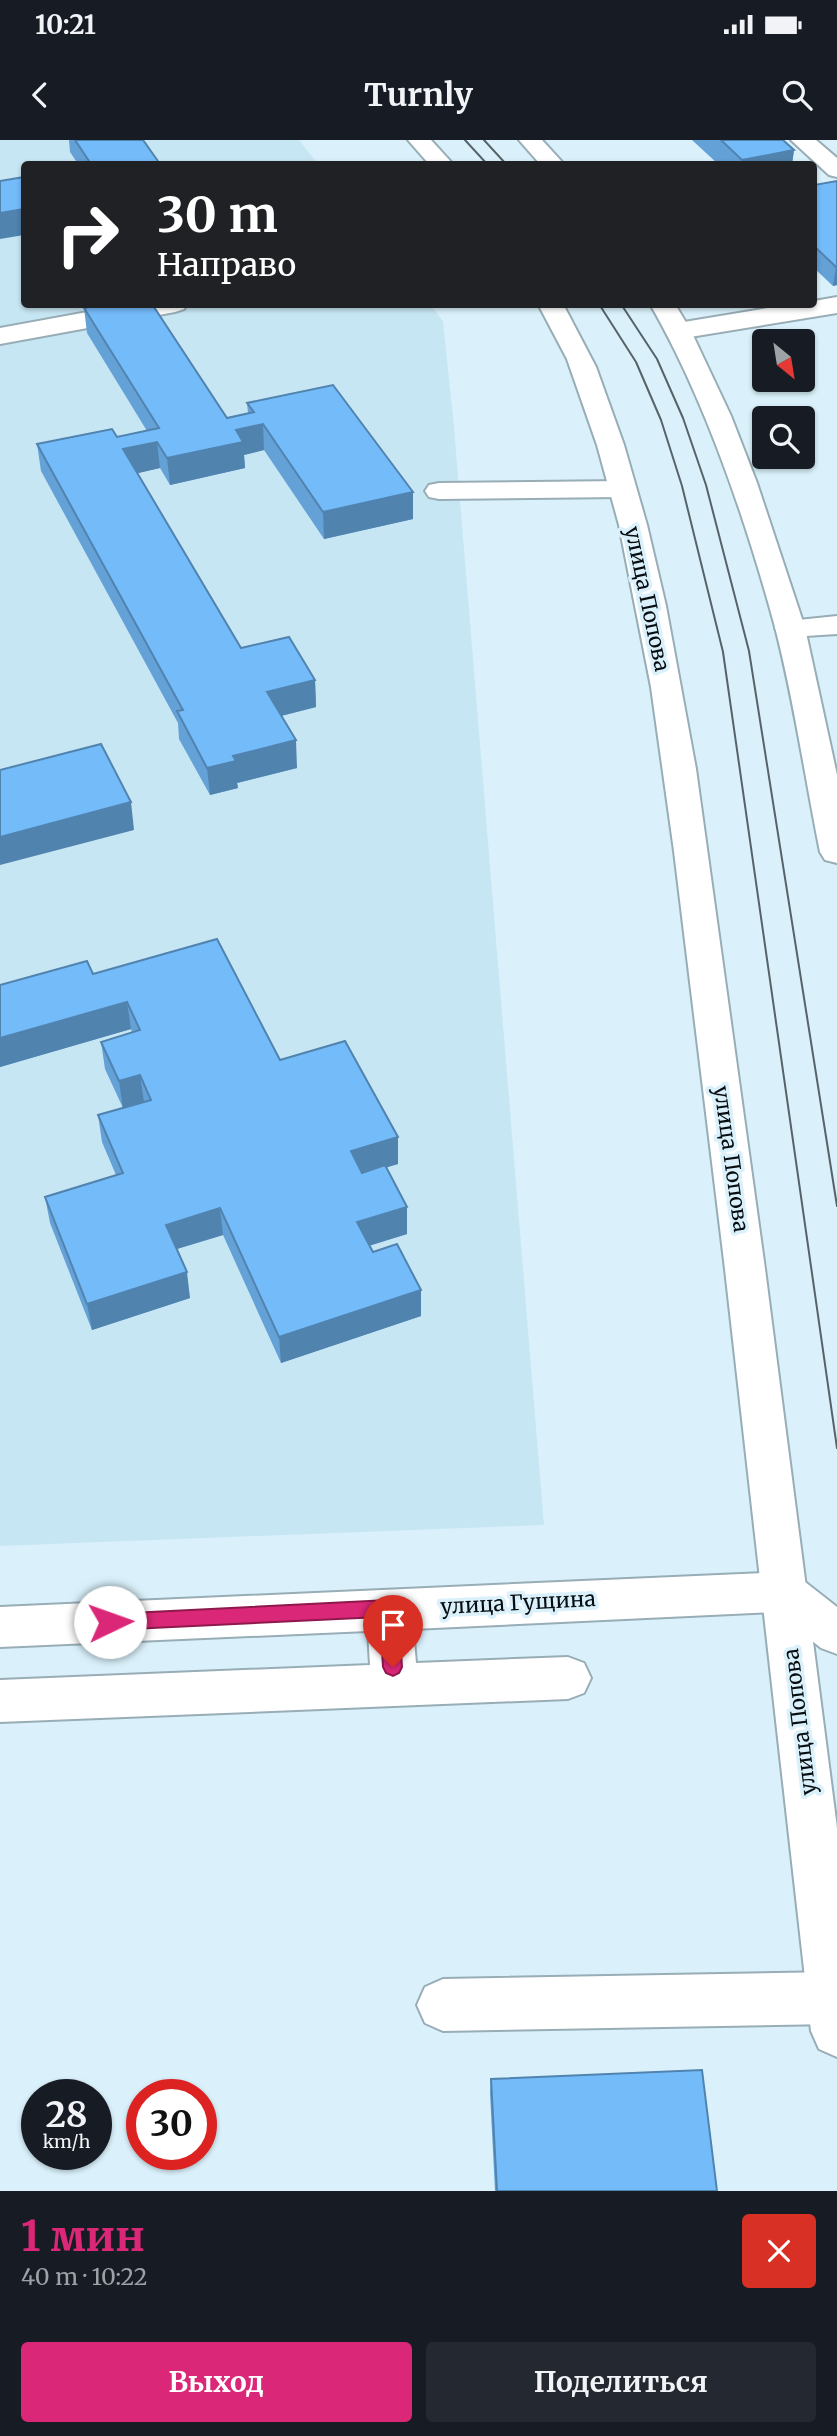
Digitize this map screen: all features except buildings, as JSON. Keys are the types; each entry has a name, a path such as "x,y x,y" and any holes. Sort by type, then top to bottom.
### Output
{"main road":[{"path":"419,140 438,161"},
{"path":"530,140 549,161"},
{"path":"802,140 837,170"},
{"path":"817,181 837,178"},
{"path":"817,307 837,305"},
{"path":"0,336 154,308"},
{"name":"улица Попова","path":"552,308 582,364 622,489 643,568 670,707 746,1268 835,2014"},
{"path":"664,308 718,416 790,628 835,834"},
{"path":"678,331 804,308"},
{"path":"439,491 622,489"},
{"path":"790,628 837,625"},
{"path":"785,1592 837,1634"},
{"name":"улица Гущина","path":"0,1627 785,1592"},
{"path":"389,1609 394,1685"},
{"path":"0,1702 568,1678"},
{"path":"443,2005 835,2014"}],"shaded area":[{"path":"0,140 299,140 316,161 21,161 21,308 433,308 443,321 454,427 544,1525 0,1546"}],"tram line":[{"path":"465,140 484,161"},
{"path":"484,140 503,161"},
{"path":"602,308 636,362 661,420 682,486 723,652 837,1448"},
{"path":"624,308 657,359 683,418 706,485 749,651 837,1206"}],"route":[{"path":"110,1622 389,1609 393,1667"}]}
